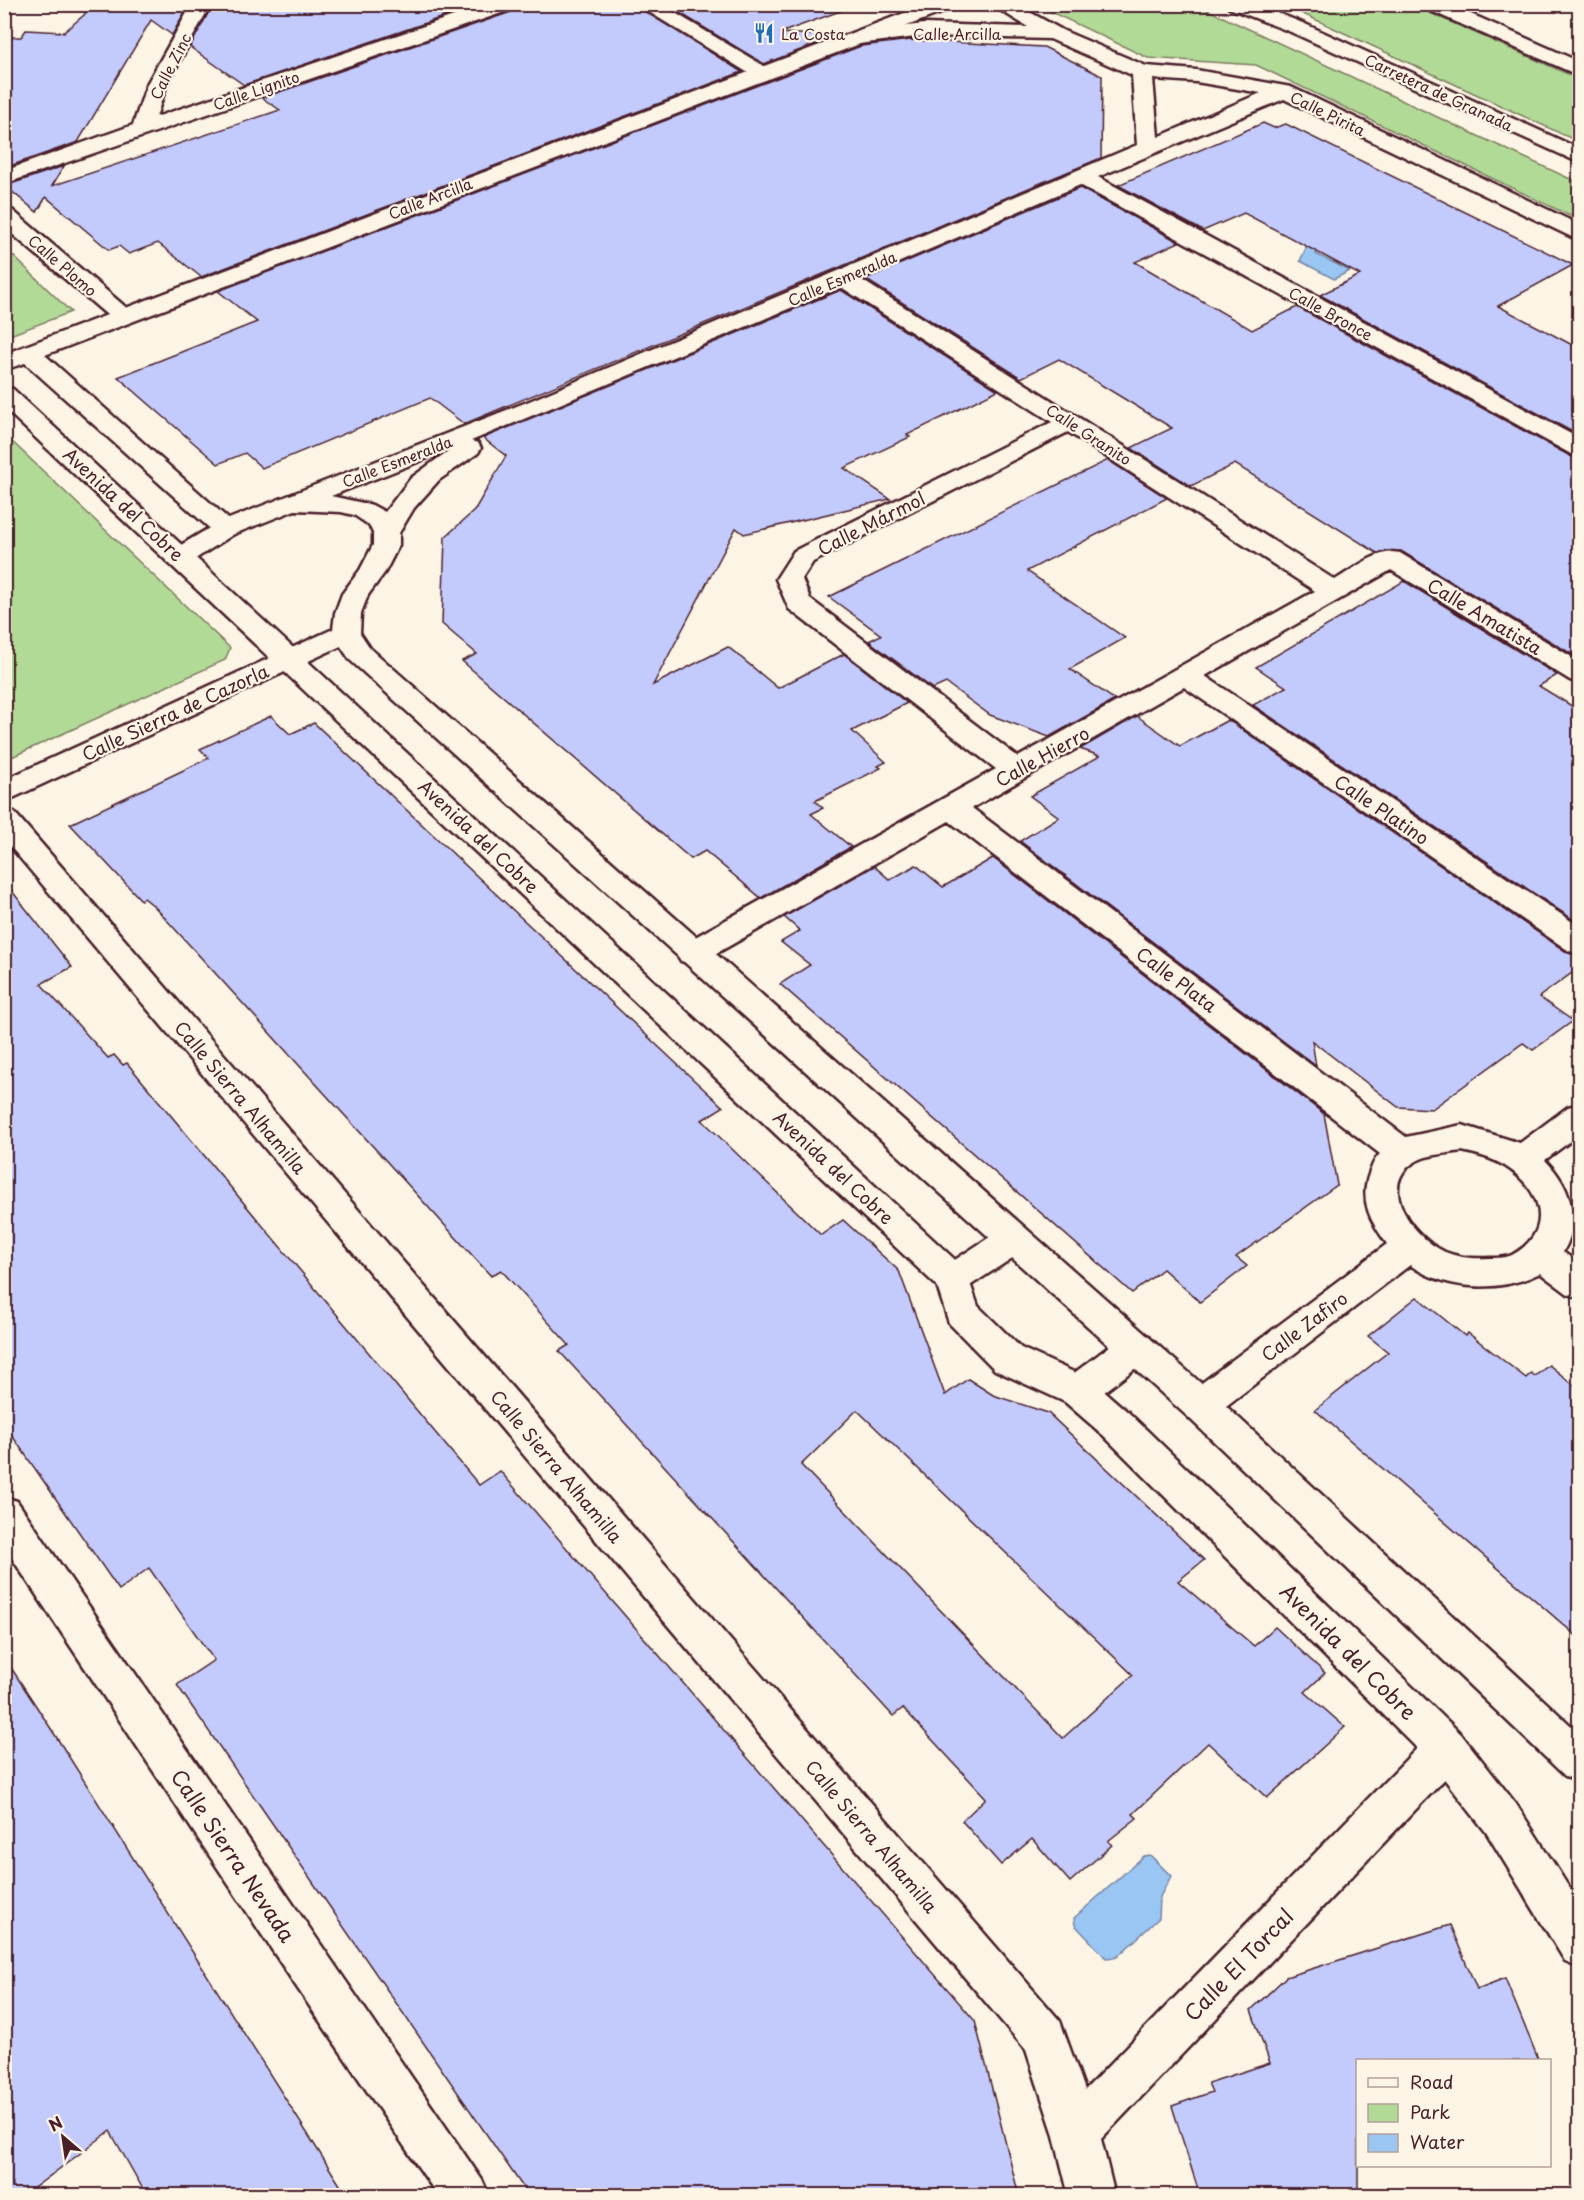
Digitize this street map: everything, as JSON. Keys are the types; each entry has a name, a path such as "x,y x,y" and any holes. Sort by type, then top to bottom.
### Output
{"main road":[{"name":"Calle Zinc","path":"142,129 157,84 202,4"},
{"name":"Calle Lignito","path":"4,178 509,4"},
{"path":"645,4 762,73"},
{"name":"Calle Arcilla","path":"4,363 121,315 947,4"},
{"name":"Calle Pirita","path":"999,4 1057,35 1142,72 1196,76 1284,91 1580,234"},
{"path":"1236,4 1298,28"},
{"path":"1257,4 1298,28"},
{"path":"1431,4 1580,70"},
{"name":"Carretera de Granada","path":"1298,28 1580,157"},
{"name":"Calle Arcilla","path":"858,38 924,30 1057,35"},
{"path":"1142,72 1148,149"},
{"name":"Calle Esmeralda","path":"180,557 225,529 536,407 1284,91"},
{"name":"Calle Bronce","path":"1082,177 1580,449"},
{"name":"Calle Plomo","path":"4,215 121,315"},
{"name":"Calle Granito","path":"843,278 1334,591"},
{"path":"28,353 225,529"},
{"name":"Avenida del Cobre","path":"4,394 288,660 590,937 953,1278 963,1314 1008,1359 1078,1391 1302,1604 1446,1748 1501,1818 1580,1946"},
{"name":"Calle Esmeralda","path":"346,633 348,613 355,594 372,572 386,545 386,533 402,502 433,471 536,407"},
{"name":"Calle Mármol","path":"1017,770 798,603 789,579 803,557 1070,422"},
{"path":"292,502 343,504 363,510 379,520 386,533"},
{"name":"Calle Hierro","path":"692,952 1391,559"},
{"name":"Calle Amatista","path":"1391,559 1580,674"},
{"path":"346,633 360,654 1200,1404 1580,1762"},
{"name":"Calle Sierra de Cazorla","path":"4,792 346,633"},
{"name":"Calle Platino","path":"1185,675 1580,943"},
{"name":"Calle Plata","path":"951,807 1402,1152"},
{"name":"Calle Sierra Alhamilla","path":"4,819 1044,2037 1076,2132"},
{"path":"1522,1160 1580,1116"},
{"path":"1462,1138 1497,1146 1522,1160 1543,1179 1556,1205 1556,1235 1542,1255 1512,1271 1466,1273 1432,1262 1408,1247 1392,1230 1384,1216 1379,1194 1385,1170 1402,1152 1434,1139 1462,1138"},
{"path":"953,1278 1014,1239"},
{"name":"Calle Zafiro","path":"1200,1404 1408,1247"},
{"path":"1542,1255 1580,1284"},
{"path":"1078,1391 1136,1347"},
{"name":"Calle Sierra Nevada","path":"4,1513 300,1955 466,2196"},
{"name":"Calle El Torcal","path":"1076,2132 1446,1748"},
{"path":"1076,2132 1092,2196"}],"green space":[{"path":"1195,4 1579,183 1579,220 1256,65 1148,58 1051,12 1044,5"},
{"path":"1284,5 1412,5 1579,79 1579,142"},
{"path":"5,248 71,312 5,337"},
{"path":"5,435 230,648 225,660 5,760"}],"water":[{"path":"1307,246 1319,250 1316,254 1350,271 1334,279 1300,261"},
{"path":"1150,1855 1171,1876 1160,1897 1159,1918 1117,1957 1106,1958 1075,1925 1074,1918 1144,1856"}],"building":[{"path":"91,4 189,4 172,35 151,20 78,142 4,168 4,37 21,37 26,30 64,32 84,15"},
{"path":"213,4 481,4 244,85 190,47"},
{"path":"520,4 634,4 742,72 201,277 158,243 129,254 119,246 109,250 46,197 37,212 5,186 64,166 52,186 280,110 262,98 517,10"},
{"path":"665,4 842,4 843,10 780,33 837,36 764,64"},
{"path":"911,40 1044,47 1102,76 1101,158 464,424 430,398 262,468 245,453 218,464 118,377 257,322 218,291 861,46"},
{"path":"1263,123 1274,128 1286,124 1573,265 1498,306 1580,349 1580,436 1320,295 1360,275 1244,213 1203,231 1118,185"},
{"path":"1080,188 1179,242 1135,262 1252,330 1297,307 1570,456 1580,458 1580,659 1401,551 1377,553 1235,464 1191,486 1131,448 1172,428 1059,359 1021,378 865,279"},
{"path":"841,290 998,390 907,435 910,437 844,468 890,499 744,534 736,528 653,685 728,647 778,688 844,654 907,703 852,731 886,762 878,766 881,768 815,801 823,808 811,814 851,847 761,898 705,851 691,859 462,661 477,654 442,624 445,537 474,511 506,456 483,438"},
{"path":"1108,460 1167,498 1027,571 1125,638 1070,669 1115,700 1049,737 990,715 946,683 933,689 869,641 881,635 829,597"},
{"path":"1404,581 1557,675 1539,686 1580,711 1580,924 1253,705 1286,687 1256,667"},
{"path":"271,716 290,734 314,723 723,1107 702,1120 821,1235 843,1220 899,1271 945,1395 968,1379 993,1395 1048,1413 1204,1560 1178,1581 1254,1646 1275,1627 1325,1673 1305,1692 1345,1727 1267,1798 1208,1743 1133,1814 1137,1818 1108,1841 1112,1845 1070,1882 1032,1839 1001,1865 962,1821 986,1798 903,1708 893,1716 559,1351 569,1345 501,1270 491,1276 154,906 144,898 141,900 70,824 209,758 200,749","holes":["857,1410 1133,1675 1063,1738 801,1465"]},
{"path":"1137,716 1180,746 1228,720 1568,953 1580,956 1580,967 1539,997 1573,1021 1533,1050 1523,1043 1432,1109 1398,1107 1312,1041 1316,1066 1020,841 1059,817 1030,796 1100,756 1080,749"},
{"path":"993,858 1324,1114 1337,1185 1236,1257 1247,1266 1200,1302 1163,1269 1132,1293 780,984 810,965 781,942 800,931 784,917 874,866 890,880 916,865 943,887"},
{"path":"4,881 72,967 41,984 108,1058 114,1055 123,1065 127,1063 479,1485 500,1471 975,2021 1019,2196 529,2196 177,1685 214,1660 149,1568 119,1590 4,1424"},
{"path":"1417,1297 1465,1336 1468,1333 1526,1378 1531,1373 1535,1376 1549,1365 1580,1390 1580,1639 1315,1410 1388,1352 1368,1336"},
{"path":"4,1657 347,2196 147,2196 110,2131 23,2196 4,2196"},
{"path":"1450,1925 1477,1989 1505,1978 1538,2059 1356,2059 1358,2196 1200,2196 1172,2106 1212,2092 1208,2083 1270,2063 1251,2010 1286,1977"}],"place":[{"name":"La Costa","path":"764,33"}]}
